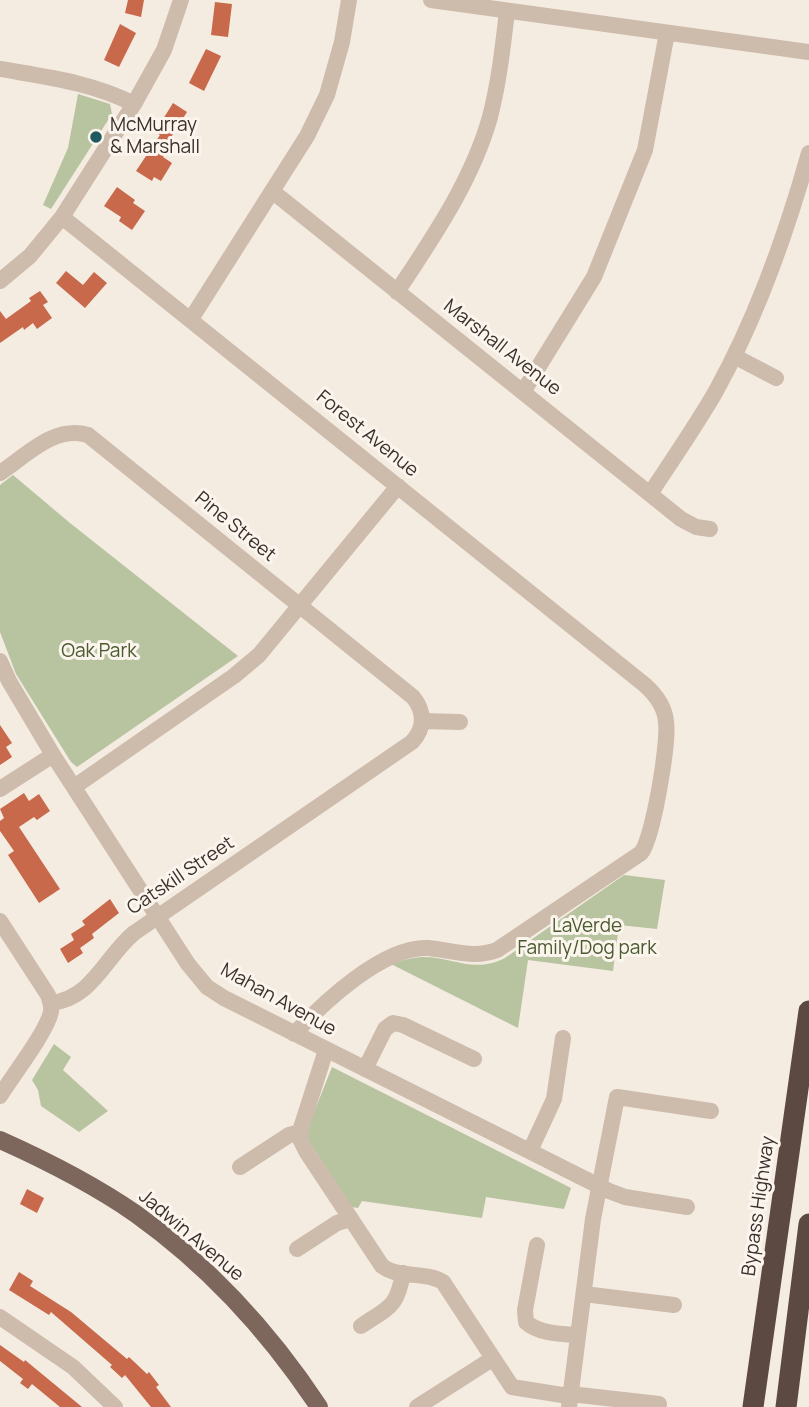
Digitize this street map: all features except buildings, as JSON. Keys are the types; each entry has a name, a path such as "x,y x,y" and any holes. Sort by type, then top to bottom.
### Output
{"highway":[{"name":"Bypass Highway","path":"753,1407 809,1011"},
{"path":"786,1407 809,1224"}],"main road":[{"name":"Jadwin Avenue","path":"0,1140 86,1183 136,1214 178,1247 251,1316 319,1407"}],"street":[{"path":"0,281 30,256 62,217 134,104 164,50 181,0"},
{"path":"191,318 307,136 327,95 342,42 349,0"},
{"path":"431,0 809,52"},
{"path":"397,292 451,207 472,164 489,117 502,56 507,10"},
{"path":"523,392 594,277 645,150 667,33"},
{"path":"0,69 68,80 98,88 134,104"},
{"path":"650,494 715,393 769,281 792,215 809,153"},
{"name":"Marshall Avenue","path":"272,191 681,519 696,527 710,529"},
{"name":"Forest Avenue","path":"62,217 645,685 661,704 667,729 652,830 647,846 641,853 497,950 474,954 415,949 391,956 326,1002 294,1034"},
{"path":"734,356 776,378"},
{"name":"Pine Street","path":"0,473 54,437 72,432 88,435 413,698 421,710 423,721"},
{"path":"74,787 247,666 275,637 398,486"},
{"name":"Mahan Avenue","path":"0,661 9,681 74,787 193,971 207,987 294,1034 599,1186 625,1197 687,1207"},
{"path":"423,721 460,722"},
{"name":"Catskill Street","path":"51,1003 70,998 90,985 126,939 412,742 423,721"},
{"path":"0,789 54,755"},
{"path":"0,921 51,1003 50,1013 42,1031 0,1096"},
{"path":"365,1069 385,1029 393,1023 403,1025 474,1059"},
{"path":"530,1152 554,1099 564,1038"},
{"path":"326,1050 300,1139 382,1266 387,1270 443,1282 512,1387 569,1401 659,1404"},
{"path":"569,1401 599,1186 617,1097 711,1111"},
{"path":"240,1167 289,1135 300,1132"},
{"path":"297,1249 337,1223 350,1219"},
{"path":"537,1245 525,1310 526,1322 531,1327 545,1331 579,1335"},
{"path":"361,1326 394,1303 400,1293 403,1273"},
{"path":"584,1294 674,1305"},
{"path":"0,1317 73,1367 115,1407"},
{"path":"416,1407 492,1359"}],"green space":[{"path":"78,94 110,104 112,114 51,209 43,205 68,148"},
{"name":"Oak Park","path":"13,475 238,656 77,767 71,762 16,674 0,632 0,485"},
{"name":"LaVerde Family/Dog park","path":"624,875 665,880 657,929 619,925 613,971 528,960 518,1028 391,964 423,957 473,965 494,963"},
{"path":"54,1044 71,1057 63,1070 108,1111 79,1132 41,1106 38,1090 32,1080"},
{"path":"332,1067 571,1188 564,1209 486,1197 482,1218 362,1201 358,1208 352,1207 305,1135"}],"place":[{"name":"McMurray & Marshall","path":"96,137"}]}
